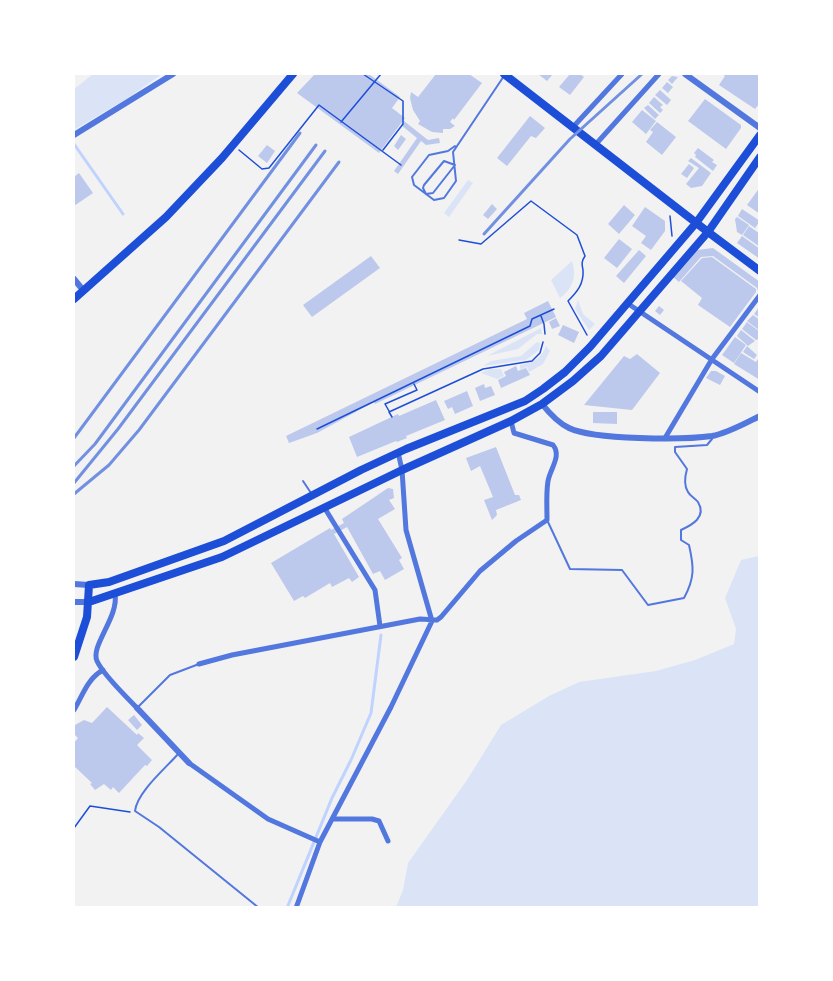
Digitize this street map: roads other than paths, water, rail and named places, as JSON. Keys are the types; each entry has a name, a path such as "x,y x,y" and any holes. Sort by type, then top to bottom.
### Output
{"highway":[{"path":"74,299 166,217 222,158 294,74"},
{"path":"505,74 708,232"},
{"path":"74,657 87,617 89,585 109,582 224,542 398,452 525,401 565,372 590,347 696,223 759,135"},
{"path":"89,602 222,557 402,470 511,421 542,404 573,381 600,356 708,232 759,157"}],"main road":[{"path":"708,232 759,271"}],"street":[{"path":"74,135 173,74"},
{"path":"573,127 622,74"},
{"path":"596,144 659,74"},
{"path":"685,74 759,128"},
{"path":"74,279 83,290"},
{"path":"665,438 712,359 759,295"},
{"path":"627,303 759,392"},
{"path":"542,404 558,421 581,433 614,436 665,438 713,436 759,416"},
{"path":"199,664 232,655 380,626 420,619 432,621 441,617 480,571 546,520 548,480 557,455 556,449 553,445 514,433 511,421"},
{"path":"297,908 320,842 391,707 432,621 406,530 402,470 398,452"},
{"path":"324,507 375,590 380,626"},
{"path":"74,584 89,585"},
{"path":"115,594 115,611 96,653 97,661 103,670 189,763 268,819 320,842"},
{"path":"74,602 89,602"},
{"path":"74,710 88,682 95,674 103,670"},
{"path":"332,819 379,820 388,841"}],"lane":[{"path":"455,146 448,151 429,155 414,173 412,181 414,185 434,200 444,198 456,181 452,155 455,146 505,74"},
{"path":"426,194 424,185 441,163 447,161 455,165"},
{"path":"426,194 434,193 455,165"},
{"path":"546,520 570,569 622,570 648,605 684,598 691,585 694,567 689,545 681,540 681,530 693,524 698,519 701,510 699,504 687,491 685,475 687,469 675,452 675,447 707,446 713,436"},
{"path":"303,481 312,496"},
{"path":"137,708 170,675 199,664"},
{"path":"179,753 151,782 135,806 135,811 159,827 259,908"}],"waterway":[{"path":"74,144 123,214"},
{"path":"287,908 332,798 371,713 381,635"}],"railway":[{"path":"484,234 570,139 642,74"},
{"path":"74,438 300,133"},
{"path":"74,466 95,444 316,145"},
{"path":"74,483 118,429 325,151"},
{"path":"74,494 109,465 139,430 339,162"}]}
